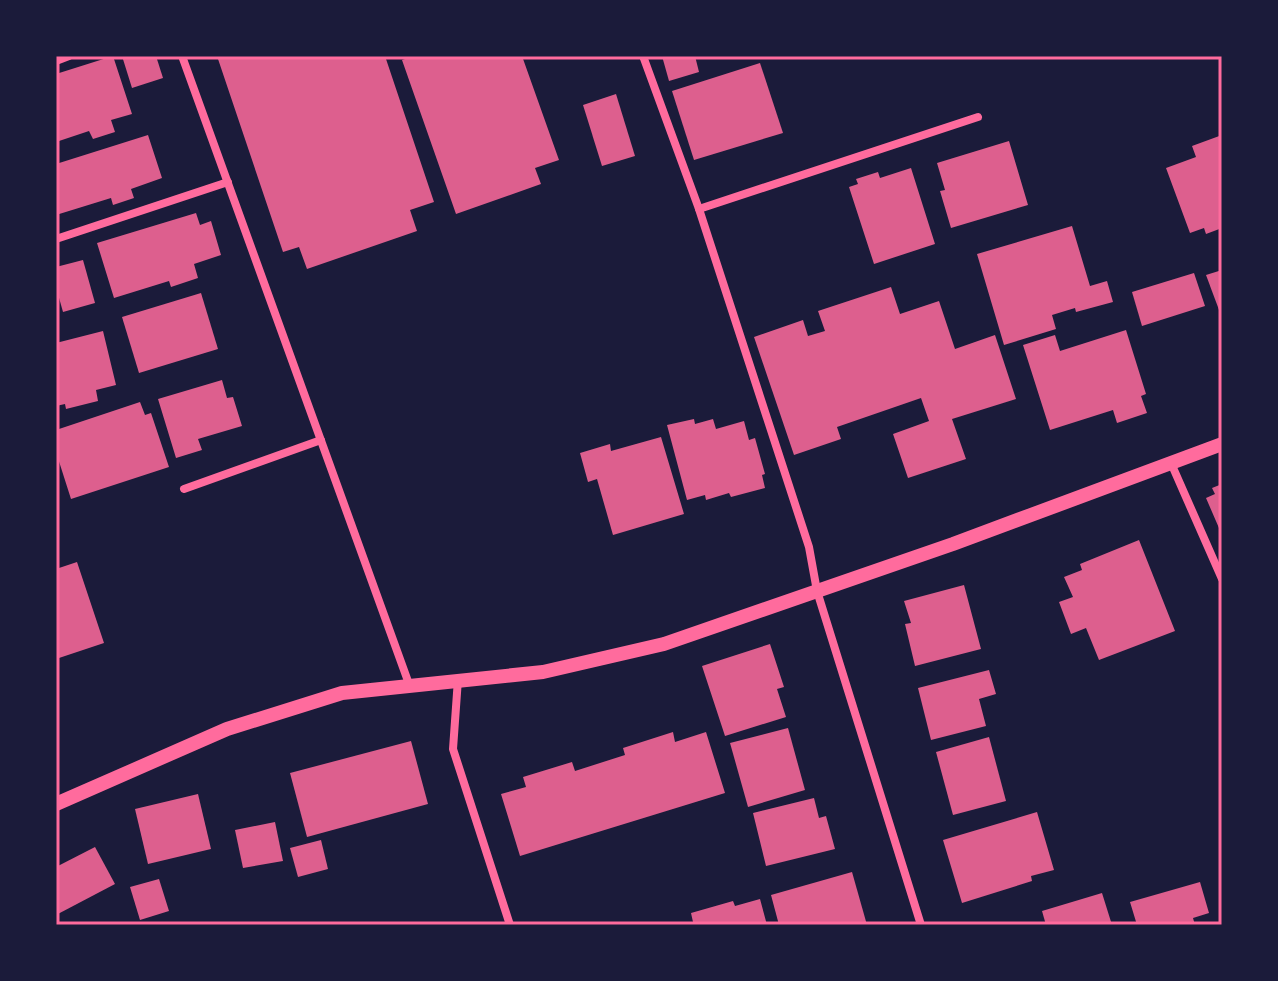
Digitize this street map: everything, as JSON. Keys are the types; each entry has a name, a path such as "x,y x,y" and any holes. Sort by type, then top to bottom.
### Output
{"street":[{"path":"56,61 69,56"},
{"path":"182,56 409,684"},
{"path":"643,56 699,209 809,547 817,591 921,925"},
{"path":"699,209 978,117"},
{"path":"56,239 228,182"},
{"path":"184,489 321,440"},
{"path":"56,804 227,729 342,693 543,672 664,644 953,544 1222,444"},
{"path":"1171,463 1222,579"},
{"path":"458,679 453,749 510,925"}],"building":[{"path":"113,56 132,114 111,120 115,132 93,139 89,131 56,142 56,74"},
{"path":"122,56 156,56 163,78 132,88"},
{"path":"217,56 385,56 434,202 410,210 417,231 307,269 299,247 283,252"},
{"path":"414,56 522,56 559,160 535,168 541,184 456,214 402,60"},
{"path":"662,56 695,56 699,72 669,81"},
{"path":"760,63 783,133 694,160 672,91"},
{"path":"616,94 635,156 602,166 583,105"},
{"path":"148,135 162,178 131,189 134,198 113,205 111,198 56,215 56,164"},
{"path":"1222,135 1222,228 1206,234 1204,228 1190,233 1166,168 1196,157 1192,146"},
{"path":"1009,141 1028,205 951,228 940,191 945,190 937,163"},
{"path":"911,168 935,244 874,264 849,187 858,184 856,179 878,172 880,178"},
{"path":"196,213 200,225 211,221 221,255 194,264 198,278 171,287 169,281 114,298 97,243"},
{"path":"1072,226 1090,286 1107,281 1113,302 1052,315 1056,329 1004,345 977,254"},
{"path":"83,260 95,303 63,312 56,287 56,267"},
{"path":"1222,270 1222,318 1206,275"},
{"path":"1194,273 1205,306 1142,326 1132,292"},
{"path":"891,287 900,314 939,301 955,349 995,335 1016,399 952,419 966,459 908,478 893,434 929,421 921,398 837,427 841,439 794,455 754,337 803,320 808,336 825,331 818,311"},
{"path":"201,293 218,349 139,373 122,317"},
{"path":"1126,330 1146,394 1141,396 1147,413 1117,423 1113,410 1050,430 1023,345 1055,335 1060,351"},
{"path":"103,331 116,385 96,390 98,401 66,409 65,404 56,406 56,343"},
{"path":"222,380 227,398 233,397 242,426 198,439 202,450 176,458 158,399"},
{"path":"140,402 145,415 151,413 169,467 71,499 56,452 56,430"},
{"path":"694,419 695,424 713,419 716,429 744,421 749,440 755,438 765,474 762,475 765,488 731,497 729,493 706,500 705,495 687,500 667,425"},
{"path":"661,437 684,514 613,535 597,479 588,482 580,453 610,444 611,451"},
{"path":"1222,484 1222,535 1206,498 1215,494 1212,488"},
{"path":"1139,540 1175,631 1099,660 1086,628 1071,634 1059,602 1073,597 1064,577 1082,570 1080,564"},
{"path":"77,562 104,643 56,659 56,569"},
{"path":"964,585 981,649 915,666 905,624 911,623 904,601"},
{"path":"770,644 784,687 777,689 786,717 725,736 702,666"},
{"path":"989,670 996,694 979,699 986,726 931,740 918,688"},
{"path":"788,728 805,790 748,807 730,743"},
{"path":"673,732 675,742 706,732 725,793 520,856 501,794 526,787 523,777 572,762 575,771 625,755 623,748"},
{"path":"989,737 1006,801 953,815 936,752"},
{"path":"411,741 428,804 307,837 290,773"},
{"path":"198,794 211,849 148,864 135,809"},
{"path":"814,798 819,818 826,816 835,849 766,866 753,813"},
{"path":"1037,812 1054,870 1031,876 1032,881 962,903 943,840"},
{"path":"275,822 283,861 243,868 235,830"},
{"path":"321,840 328,869 298,877 290,848"},
{"path":"95,847 115,884 56,915 56,867"},
{"path":"852,872 867,925 779,925 771,895"},
{"path":"159,879 169,911 140,920 130,887"},
{"path":"1200,882 1209,913 1193,918 1195,925 1137,925 1130,902"},
{"path":"1102,893 1112,925 1046,925 1042,911"},
{"path":"760,899 767,925 685,925 693,922 691,913 733,901 735,906"}]}
